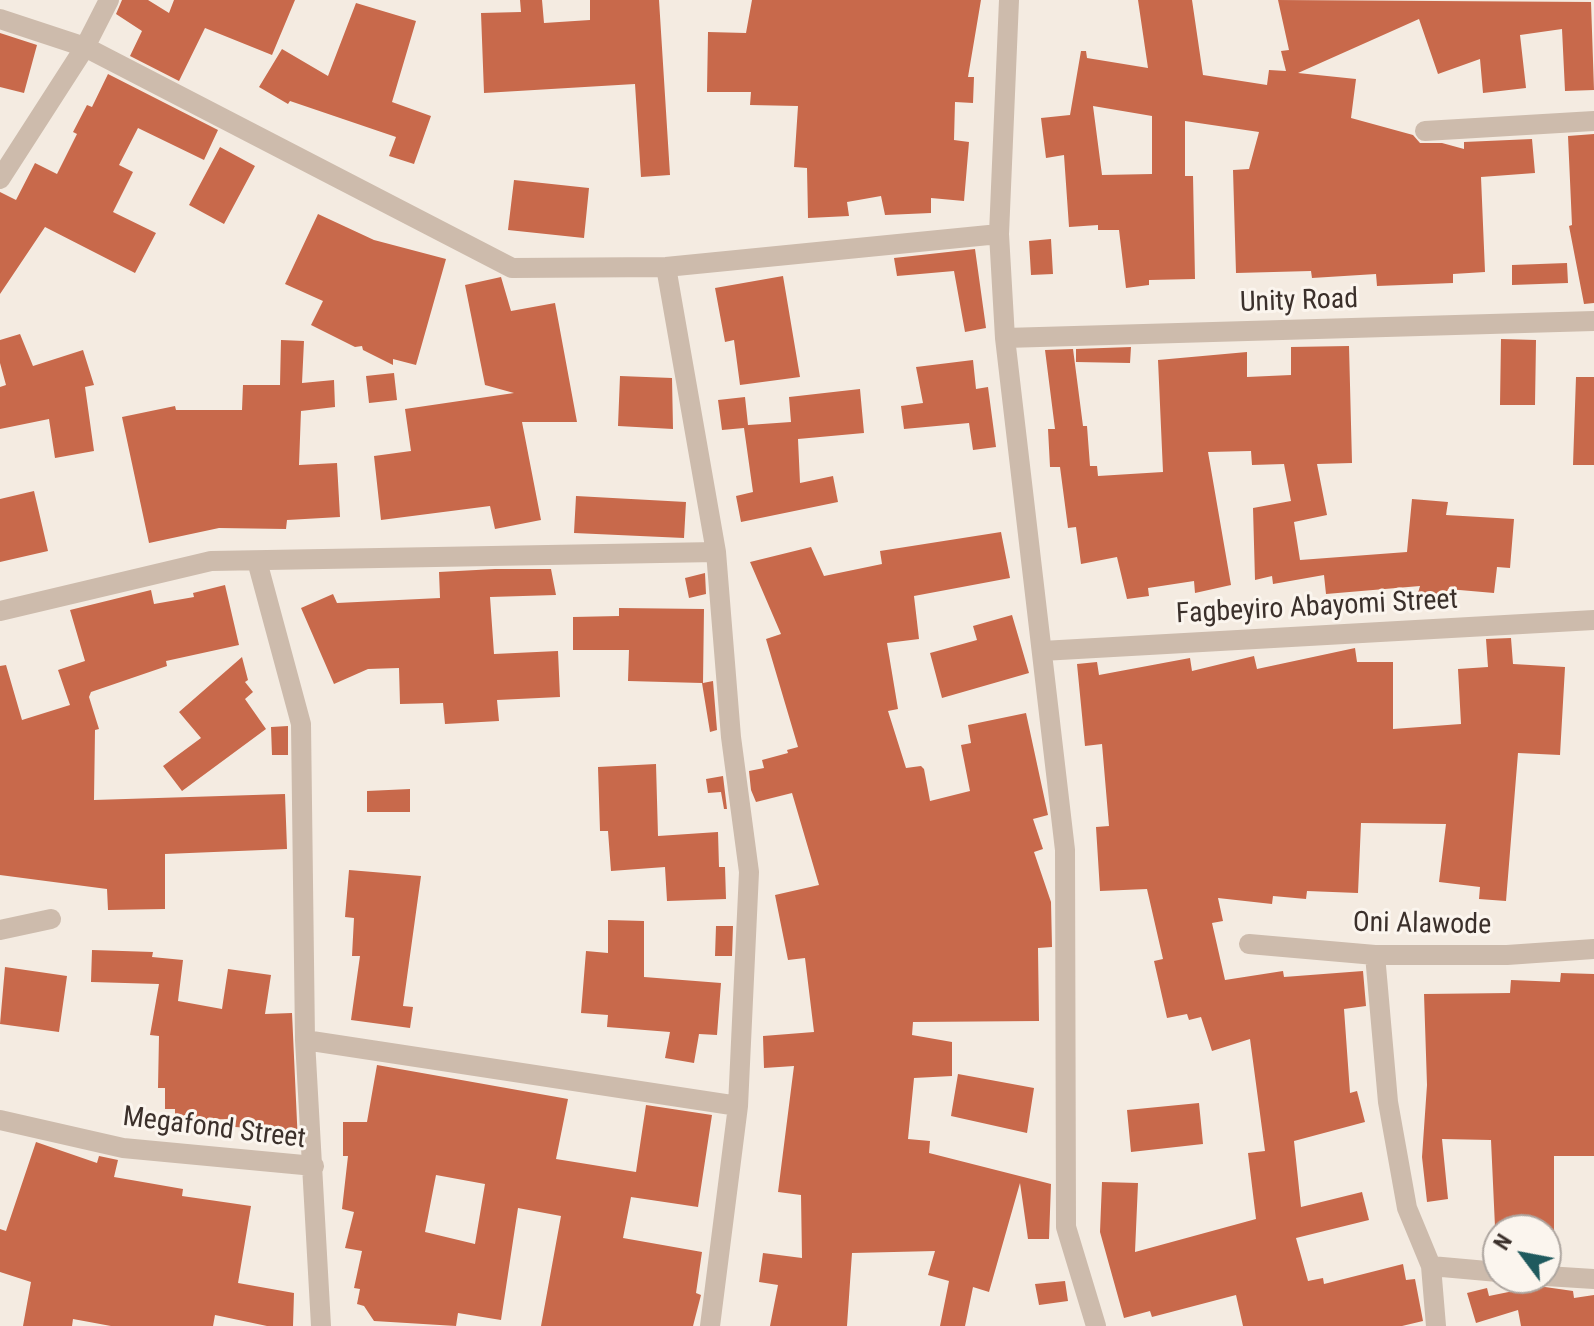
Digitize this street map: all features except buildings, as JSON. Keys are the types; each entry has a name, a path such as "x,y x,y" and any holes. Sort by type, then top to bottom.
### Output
{"street":[{"path":"0,179 85,47 109,0"},
{"path":"1009,0 999,234 1005,338 1065,850 1066,1227 1096,1326"},
{"path":"0,19 85,47 512,268 666,267 999,234"},
{"path":"1425,131 1594,121"},
{"path":"666,267 716,552 731,737 749,872 738,1106 710,1326"},
{"name":"Unity Road","path":"1005,338 1594,321"},
{"path":"0,611 211,561 716,552"},
{"path":"257,561 301,724 305,1040 314,1166"},
{"name":"Fagbeyiro Abayomi Street","path":"1042,651 1594,620"},
{"path":"0,930 51,919"},
{"name":"Oni Alawode","path":"1249,944 1375,955 1507,955 1594,949"},
{"path":"1375,955 1388,1102 1407,1208 1431,1266 1436,1326"},
{"path":"305,1040 738,1106"},
{"name":"Megafond Street","path":"0,1120 123,1148 314,1166 321,1326"},
{"path":"1431,1266 1482,1271"},
{"path":"1562,1277 1594,1279"}]}
